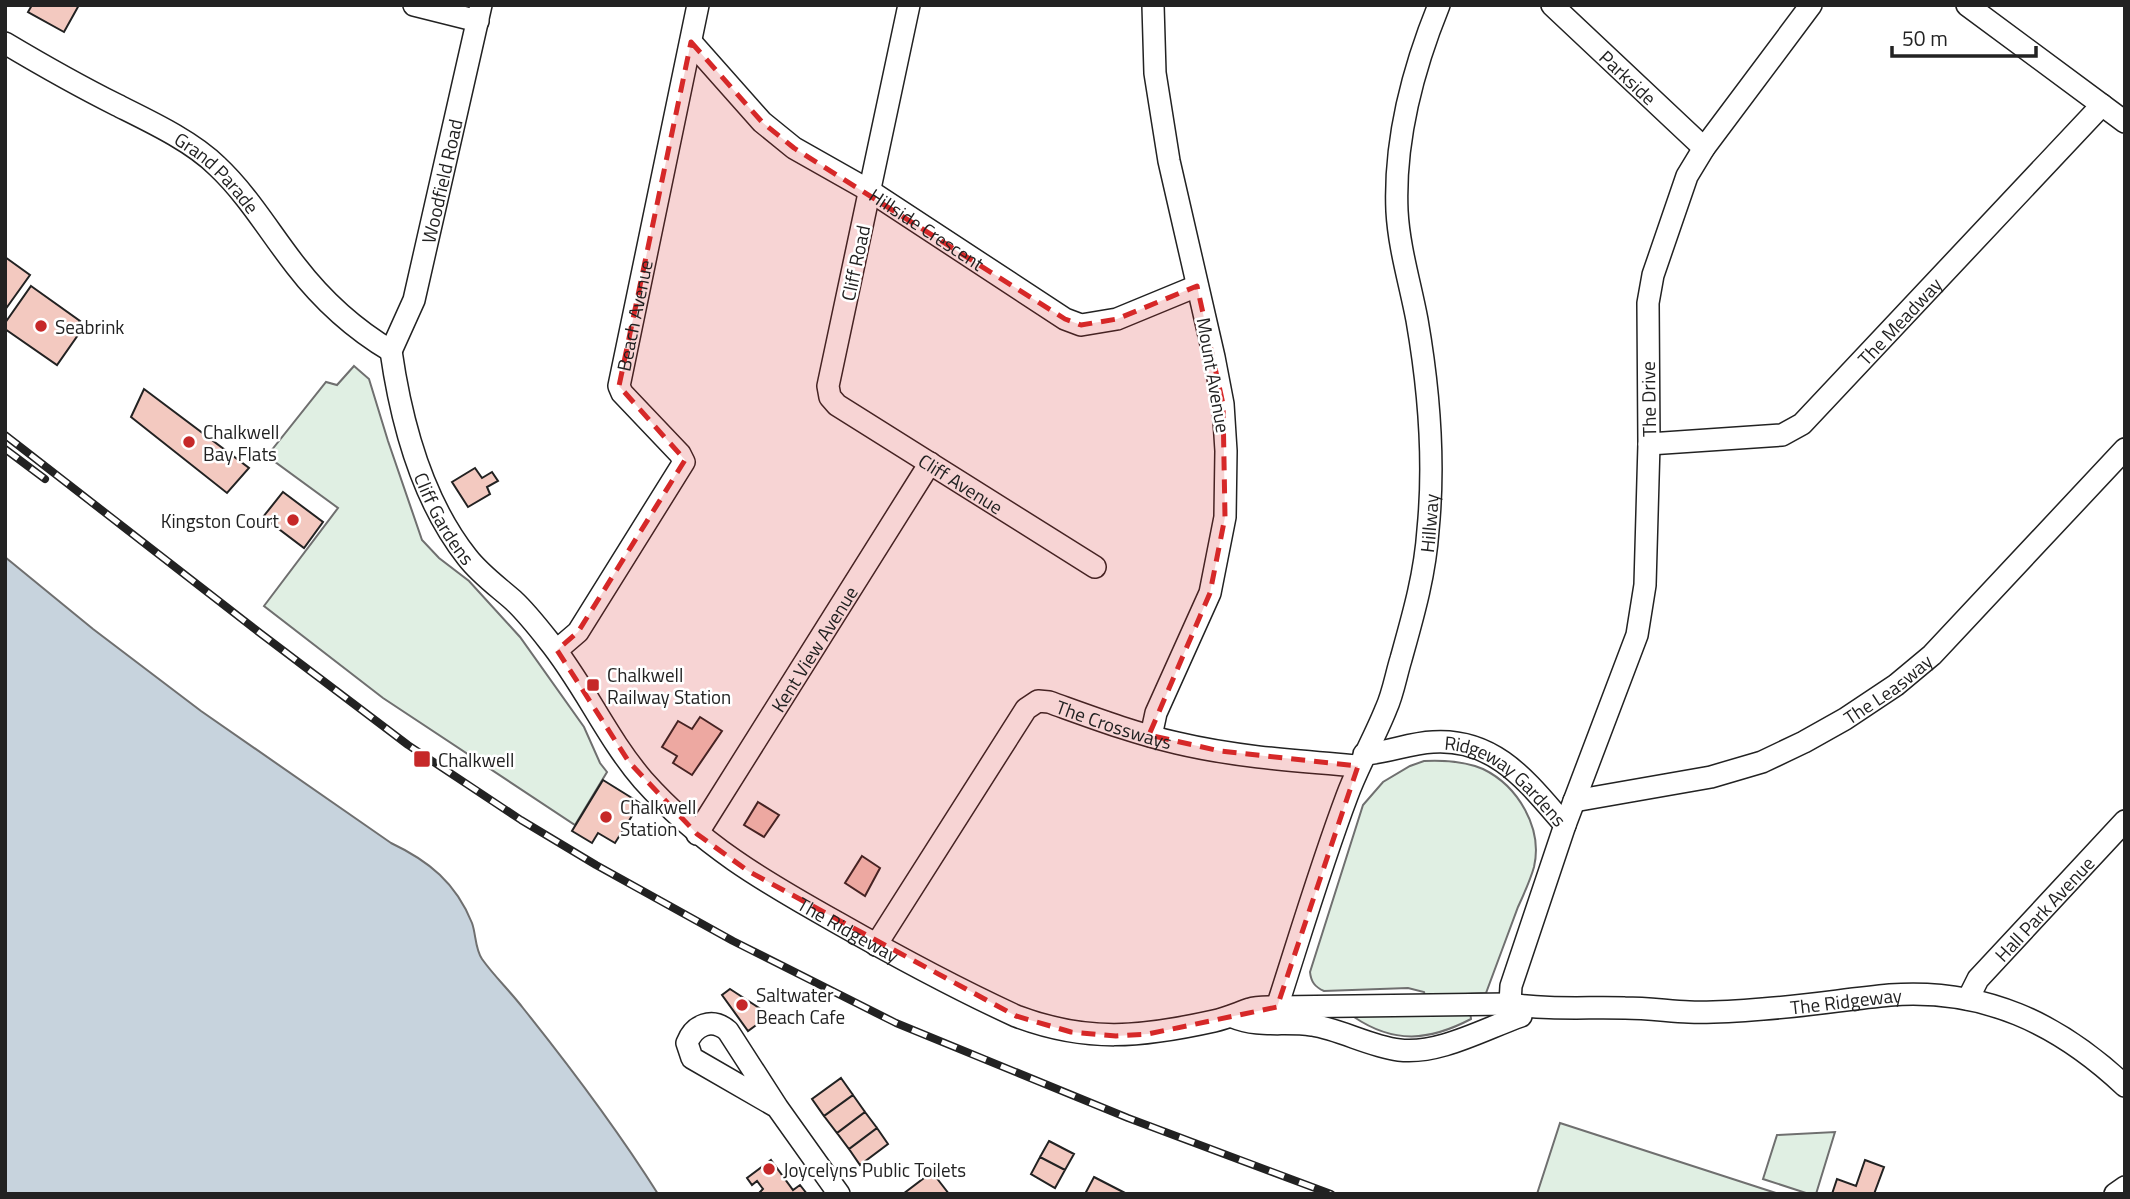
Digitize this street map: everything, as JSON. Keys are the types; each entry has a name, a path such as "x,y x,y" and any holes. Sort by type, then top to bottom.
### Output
{"street":[{"path":"414,5 479,13"},
{"name":"Beach Avenue","path":"557,650 578,632 684,461 622,393 619,386 698,5"},
{"name":"Cliff Road","path":"830,397 828,386 908,5"},
{"name":"Mount Avenue","path":"1151,736 1156,713 1210,593 1225,517 1226,451 1223,404 1169,161 1155,73 1153,5"},
{"name":"Hillway","path":"1277,1015 1326,853 1361,760 1387,708 1416,606 1429,528 1428,388 1397,210 1399,167 1410,89 1438,5"},
{"name":"Parkside","path":"1552,5 1704,148"},
{"name":"The Drive","path":"1565,825 1637,635 1646,585 1650,444 1648,303 1653,275 1687,176 1704,148 1811,5"},
{"path":"1967,5 2125,122"},
{"name":"Woodfield Road","path":"391,351 414,300 479,13"},
{"name":"Grand Parade","path":"5,43 162,129 216,164 240,191 298,269 344,318 391,351"},
{"name":"Hillside Crescent","path":"691,43 762,122 794,148 870,191 1065,319 1081,325 1117,319 1196,286"},
{"name":"The Meadway","path":"1650,444 1783,435 1802,424 2102,106"},
{"name":"Cliff Gardens","path":"391,351 394,373 421,475 433,506 468,558 531,618 557,650"},
{"name":"Cliff Avenue","path":"830,397 837,405 1095,567"},
{"name":"The Leasway","path":"1574,801 1711,777 1762,762 1845,719 1896,685 1932,655 2125,449"},
{"name":"Kent View Avenue","path":"697,834 930,463"},
{"name":"The Ridgeway","path":"557,650 628,762 697,834 748,871 876,945 1039,1025 1071,1032 1116,1036 1148,1034 1233,1017 1252,1008 1331,1028 1398,1050 1419,1050 1439,1046 1509,1012"},
{"name":"The Crossways","path":"876,945 1027,709 1038,701 1049,702 1151,736 1220,751 1361,760"},
{"name":"Ridgeway Gardens","path":"1361,760 1432,741 1453,742 1488,752 1524,777 1565,825 1511,986 1509,1012"},
{"name":"Hall Park Avenue","path":"1968,999 1978,979 2125,821"},
{"name":"The Ridgeway","path":"1277,1015 1626,1008 1692,1012 1762,1009 1891,995 1922,995 1968,999 2012,1010 2073,1042 2125,1086"},
{"path":"777,1107 839,1194"},
{"path":"2115,1194 2125,1187"}],"highlighted area":[{"path":"691,42 762,122 794,148 1065,319 1081,325 1117,319 1197,286 1223,404 1225,517 1210,593 1149,735 1220,751 1358,766 1277,1007 1148,1034 1116,1036 1071,1032 1016,1016 748,871 697,834 629,762 557,650 578,632 685,460 619,386"}],"green space":[{"path":"354,366 369,379 422,540 439,558 469,581 520,637 584,727 600,763 607,772 575,825 383,698 264,606 338,508 267,456 326,382 337,385"},
{"path":"1424,761 1469,764 1496,776 1517,797 1531,823 1536,852 1534,867 1486,993 1425,996 1424,992 1408,988 1324,991 1314,984 1310,972 1363,805 1383,782"},
{"path":"1470,1011 1471,1019 1456,1026 1441,1032 1412,1036 1383,1032 1354,1017 1355,1013"},
{"path":"1560,1123 1779,1194 1537,1194"},
{"path":"1835,1132 1816,1194 1763,1179 1777,1135"}],"shaded area":[{"path":"5,557 93,629 201,711 440,875 458,896 472,923 482,959 576,1076 658,1194 5,1194"}],"building":[{"path":"32,5 79,5 64,32 28,12"},
{"name":"Seabrink","path":"5,257 30,275 5,310"},
{"name":"Seabrink","path":"31,286 80,321 72,331 78,335 57,365 5,329 5,323"},
{"name":"Chalkwell Bay Flats","path":"144,389 249,468 227,493 131,417"},
{"path":"475,468 482,478 492,472 498,481 487,487 490,494 468,507 452,482"},
{"name":"Kingston Court","path":"283,492 323,522 304,548 263,517"},
{"path":"700,717 722,731 692,775 673,763 677,756 662,747 678,721 692,729"},
{"name":"Chalkwell Station","path":"603,780 640,803 615,843 598,833 592,843 572,831"},
{"path":"758,802 779,815 764,837 744,825"},
{"path":"862,856 880,868 865,896 845,883"},
{"name":"Saltwater Beach Cafe","path":"730,989 770,1015 748,1031 722,995"},
{"path":"841,1078 853,1095 824,1116 812,1099"},
{"path":"853,1095 865,1112 837,1133 824,1116"},
{"path":"865,1112 877,1128 849,1149 837,1133"},
{"path":"877,1128 888,1144 860,1165 849,1149"},
{"path":"1049,1141 1074,1154 1065,1170 1040,1157"},
{"path":"1040,1157 1065,1170 1055,1188 1031,1174"},
{"name":"Joycelyns Public Toilets","path":"771,1160 793,1190 800,1185 807,1194 758,1194 763,1189 757,1181 752,1185 747,1178"},
{"path":"1865,1160 1884,1167 1874,1194 1832,1194 1837,1179 1856,1186"},
{"path":"932,1172 949,1194 903,1194"},
{"path":"1094,1177 1127,1194 1085,1194"}],"railway":[{"path":"5,435 408,745 521,820 596,865 733,941 896,1023 1128,1118 1331,1194"},
{"path":"5,449 45,479"}],"place":[{"name":"Seabrink","path":"41,326"},
{"name":"Chalkwell Bay Flats","path":"189,442"},
{"name":"Kingston Court","path":"293,520"},
{"name":"Chalkwell Railway Station","path":"593,685"},
{"name":"Chalkwell","path":"422,759"},
{"name":"Chalkwell Station","path":"606,817"},
{"name":"Saltwater Beach Cafe","path":"742,1005"},
{"name":"Joycelyns Public Toilets","path":"769,1169"}]}
